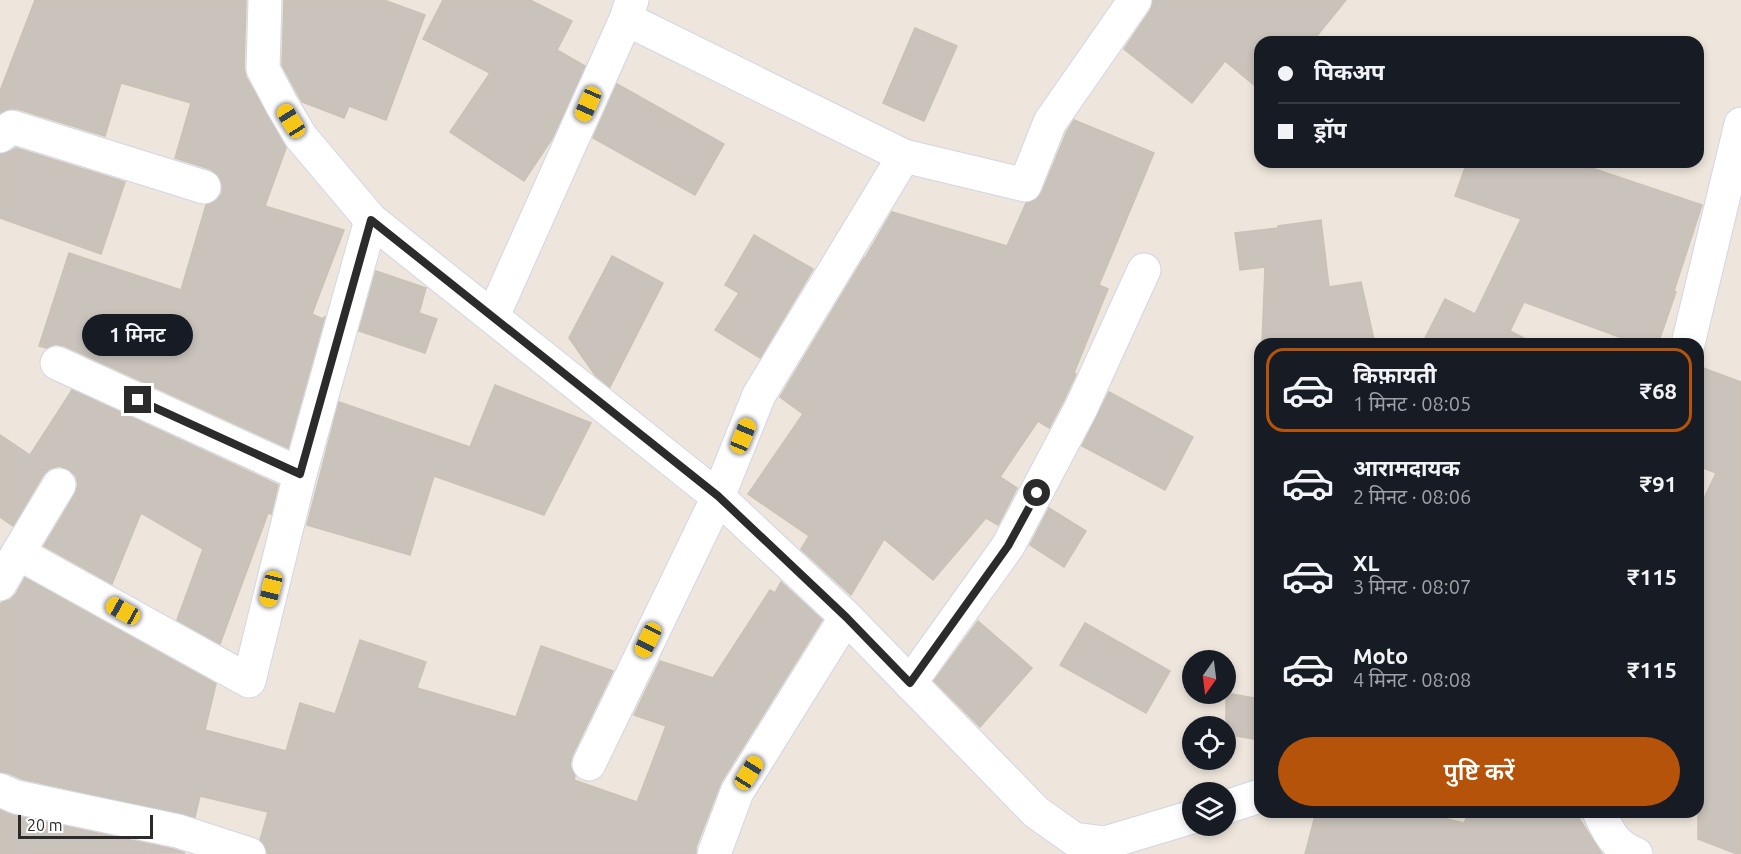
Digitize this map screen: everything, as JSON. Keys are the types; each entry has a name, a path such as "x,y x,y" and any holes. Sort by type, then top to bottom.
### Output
{"street":[{"path":"265,0 264,69 301,137 371,220 718,496 846,617 1036,812 1076,846 1105,843 1182,820"},
{"path":"493,316 629,10 904,156 1025,185 1050,122 1135,0"},
{"path":"1690,338 1729,229 1741,124"},
{"path":"0,136 12,127 204,187"},
{"path":"589,764 718,496 759,395 904,156"},
{"path":"18,553 249,681 300,474 371,220"},
{"path":"910,683 1008,546 1081,408 1144,270"},
{"path":"57,363 300,474"},
{"path":"0,584 58,484"},
{"path":"714,854 737,792 846,617"},
{"path":"0,789 16,797 177,831 249,854"},
{"path":"1236,804 1254,798"},
{"path":"1602,818 1611,837 1630,853"}],"building":[{"path":"35,0 246,0 244,68 246,77 286,148 265,206 344,230 312,314 323,319 325,316 288,448 65,346 55,344 46,348 39,346 69,253 181,290 206,205 217,200 222,193 222,183 218,175 210,169 175,158 191,103 121,83 105,136 18,109 8,109 0,113 0,91"},
{"path":"284,0 384,0 425,15 386,120 349,106 344,118 302,102 282,65"},
{"path":"443,0 530,0 572,21 557,50 585,66 552,139 524,181 450,132 490,73 423,39"},
{"path":"1153,0 1346,0 1317,36 1254,36 1254,85 1225,61 1192,103 1124,49 1150,11"},
{"path":"915,28 957,46 924,121 883,103"},
{"path":"617,84 724,144 695,195 593,138"},
{"path":"1074,120 1154,153 1099,285 1108,289 1064,400 1049,428 1038,421 1000,477 1017,488 998,525 986,518 933,580 884,539 851,595 801,549 809,536 748,494 803,414 780,397 892,212 1007,246 1026,203 1037,199 1042,192 1067,131"},
{"path":"16,148 125,182 101,254 0,218 0,154"},
{"path":"1465,168 1592,168 1702,205 1660,338 1622,338 1524,302 1510,331 1524,338 1425,338 1445,299 1475,314 1521,219 1455,196"},
{"path":"1321,220 1329,287 1361,282 1374,338 1262,338 1265,267 1240,270 1235,233 1278,228 1278,226"},
{"path":"754,235 813,269 760,358 715,330 739,293 725,285"},
{"path":"612,256 663,283 610,387 595,375 569,338"},
{"path":"376,271 426,288 419,313 437,319 425,353 359,331"},
{"path":"1704,368 1741,382 1741,854 1698,839 1698,818 1704,818 1704,498 1716,473 1704,468"},
{"path":"495,385 591,423 544,515 434,476 410,555 307,525 339,402 470,447"},
{"path":"72,390 278,485 271,514 268,513 220,644 177,620 203,549 141,513 112,584 44,546 78,485 76,476 68,469 59,466 49,469 43,475 13,526 0,517 0,435 30,455"},
{"path":"1109,392 1193,437 1165,490 1082,446"},
{"path":"1049,508 1086,531 1064,567 1030,545"},
{"path":"25,578 216,684 205,730 286,751 300,703 335,714 360,640 426,662 417,688 516,717 541,646 613,671 572,756 570,766 575,776 574,780 637,802 666,726 634,715 660,661 713,678 770,590 775,593 781,582 822,620 721,782 696,847 696,854 267,854 260,840 268,812 200,796 195,817 22,779 0,772 0,605 16,594"},
{"path":"978,621 1032,668 980,727 934,681"},
{"path":"1085,623 1170,671 1146,713 1060,665"},
{"path":"1236,695 1254,698 1254,739 1236,736 1236,716 1226,716 1226,704 1236,704"},
{"path":"0,810 12,815 185,853 0,854"},
{"path":"1314,818 1444,818 1464,823 1466,818 1579,818 1602,854 1305,854"}],"route":[{"path":"138,400 300,474 371,220 718,496 846,617 910,683 1008,546 1037,493"}]}
